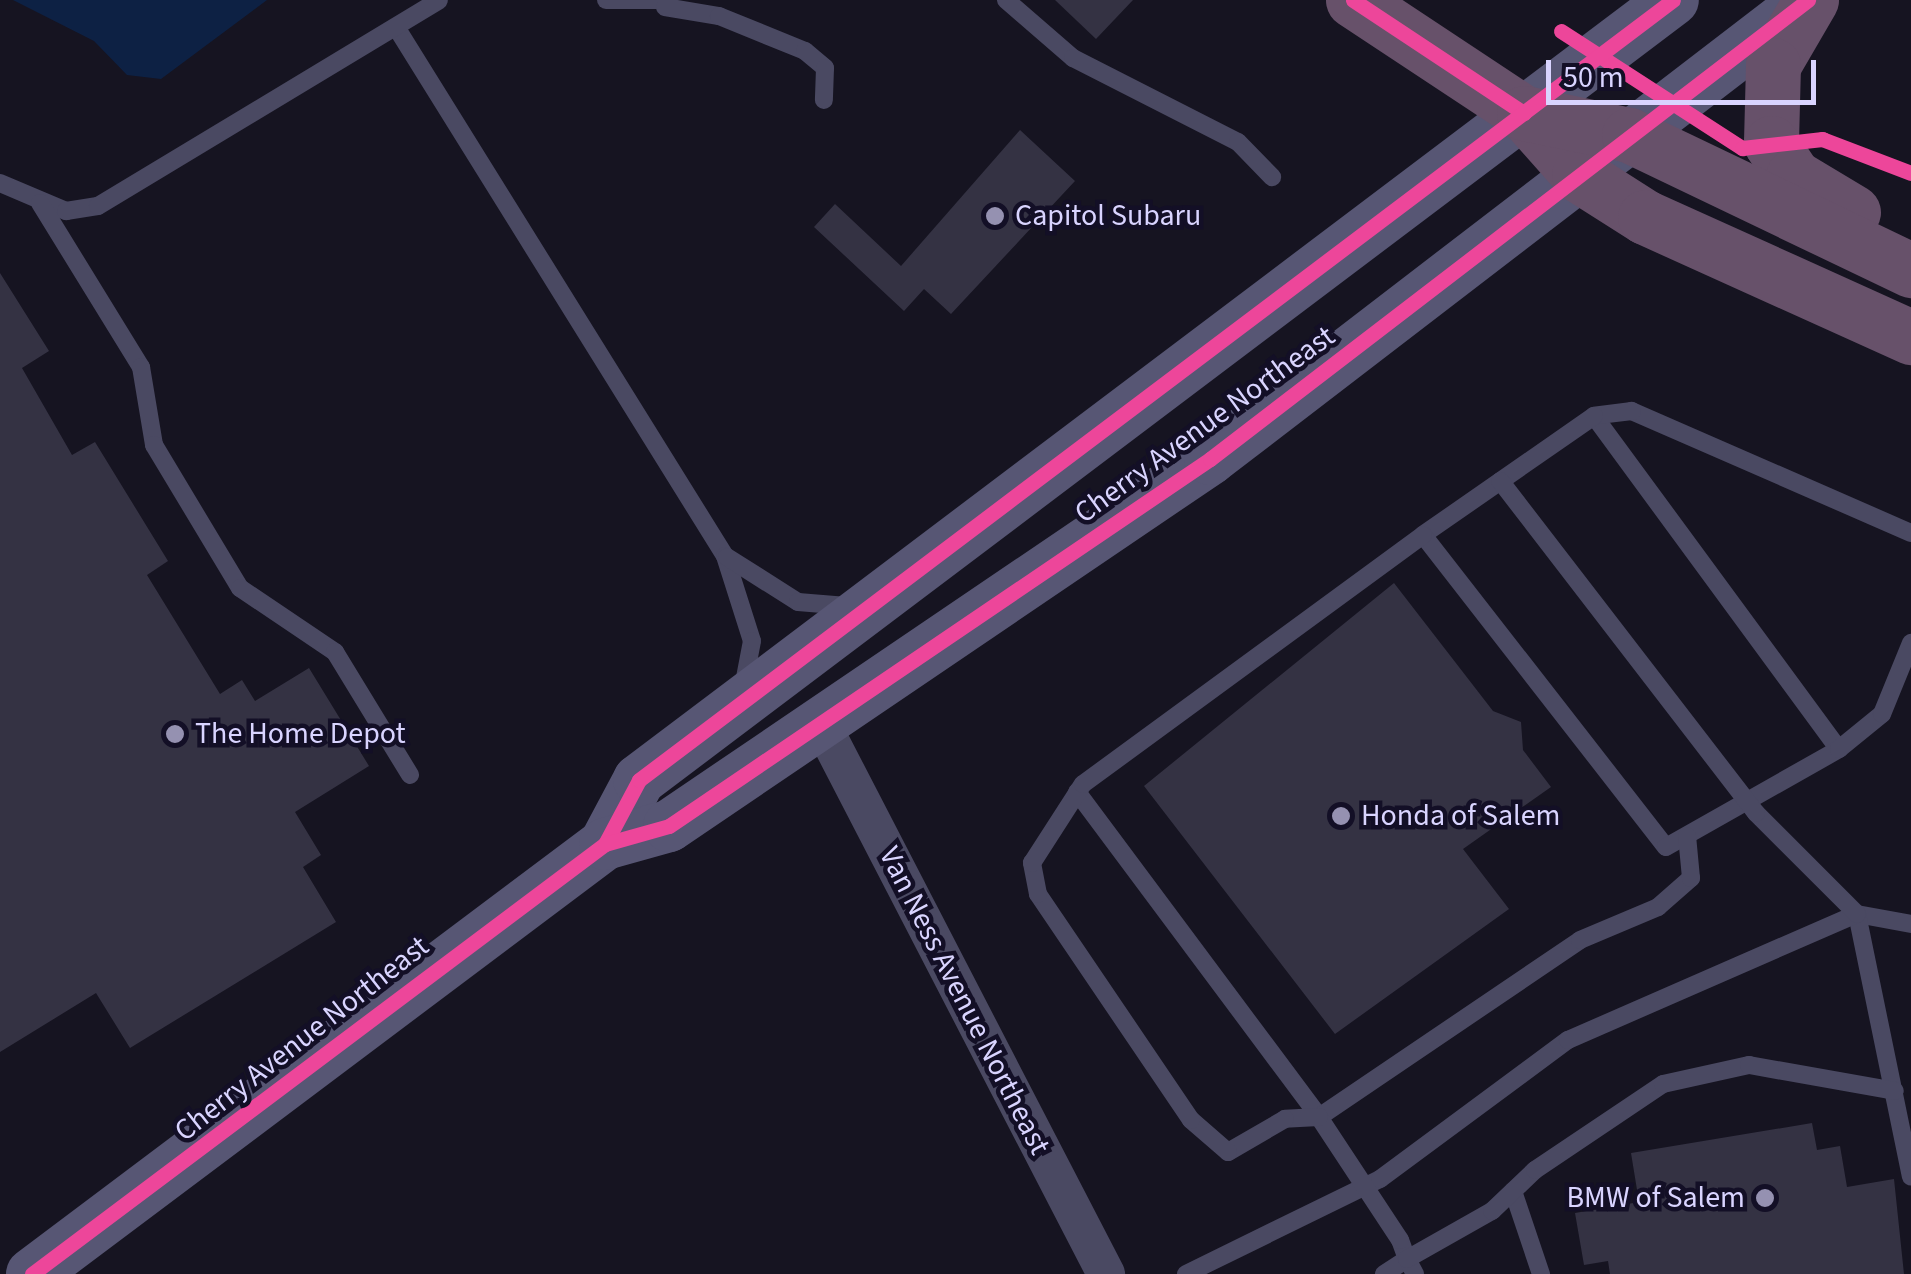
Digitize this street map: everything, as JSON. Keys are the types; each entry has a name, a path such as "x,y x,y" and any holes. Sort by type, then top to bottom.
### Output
{"highway":[{"path":"1353,0 1524,113 1579,175 1645,216 1911,337"},
{"path":"1809,0 1773,65 1772,143 1812,191 1911,237"},
{"path":"1524,113 1629,136 1911,270"}],"main road":[{"name":"Cherry Avenue Northeast","path":"605,844 639,780 1673,0"},
{"name":"Cherry Avenue Northeast","path":"32,1274 605,844 669,826 823,727 1210,459 1809,0"},
{"path":"823,727 816,686 870,604"}],"street":[{"name":"Van Ness Avenue Northeast","path":"823,727 1106,1274"}],"lane":[{"path":"0,183 66,211 98,206 439,0"},
{"path":"606,0 666,3 720,16 805,51 825,68 824,100"},
{"path":"1006,0 1073,58 1238,142 1272,176"},
{"path":"396,27 725,556 752,641 734,707"},
{"path":"40,202 141,367 154,445 240,588 335,652 410,775"},
{"path":"1687,836 1692,878 1658,908 1580,940 1319,1117 1285,1119 1228,1152 1191,1120 1038,894 1032,863 1077,792 1423,535 1594,416 1632,411 1911,533"},
{"path":"1594,416 1839,749"},
{"path":"1500,481 1750,804 1858,914 1911,1176"},
{"path":"1423,535 1666,847 1750,804 1839,749 1882,714 1911,643"},
{"path":"725,556 760,584 820,607 870,604"},
{"path":"1077,792 1368,1185 1411,1266"},
{"path":"1186,1274 1368,1185 1568,1040 1858,914 1911,924"},
{"path":"1384,1274 1411,1266 1664,1084 1750,1065 1895,1091"},
{"path":"1513,1191 1541,1274"}],"water":[{"path":"13,0 267,0 161,79 127,75 94,41"}],"building":[{"path":"1055,0 1133,0 1096,39"},
{"name":"Capitol Subaru","path":"1020,130 1075,181 951,314 924,289 904,311 814,227 835,204 901,266"},
{"name":"The Home Depot","path":"0,273 49,351 22,368 72,455 95,442 168,561 147,575 220,694 242,680 255,701 309,668 369,766 295,812 321,855 303,867 336,922 130,1048 96,993 0,1052"},
{"name":"Honda of Salem","path":"1394,583 1493,711 1521,722 1523,750 1551,787 1463,849 1509,909 1335,1034 1144,786"},
{"name":"BMW of Salem","path":"1812,1123 1817,1150 1840,1146 1847,1187 1894,1179 1904,1274 1610,1274 1608,1261 1584,1265 1575,1213 1639,1202 1631,1153"}],"cycle path":[{"path":"1353,0 1524,113"},
{"path":"605,844 639,780 1673,0"},
{"path":"32,1274 605,844 669,826 1210,459 1808,0"},
{"path":"1561,31 1742,148 1822,139 1911,173"}],"place":[{"name":"Capitol Subaru","path":"995,216"},
{"name":"The Home Depot","path":"175,734"},
{"name":"Honda of Salem","path":"1341,816"},
{"name":"BMW of Salem","path":"1765,1198"}]}
